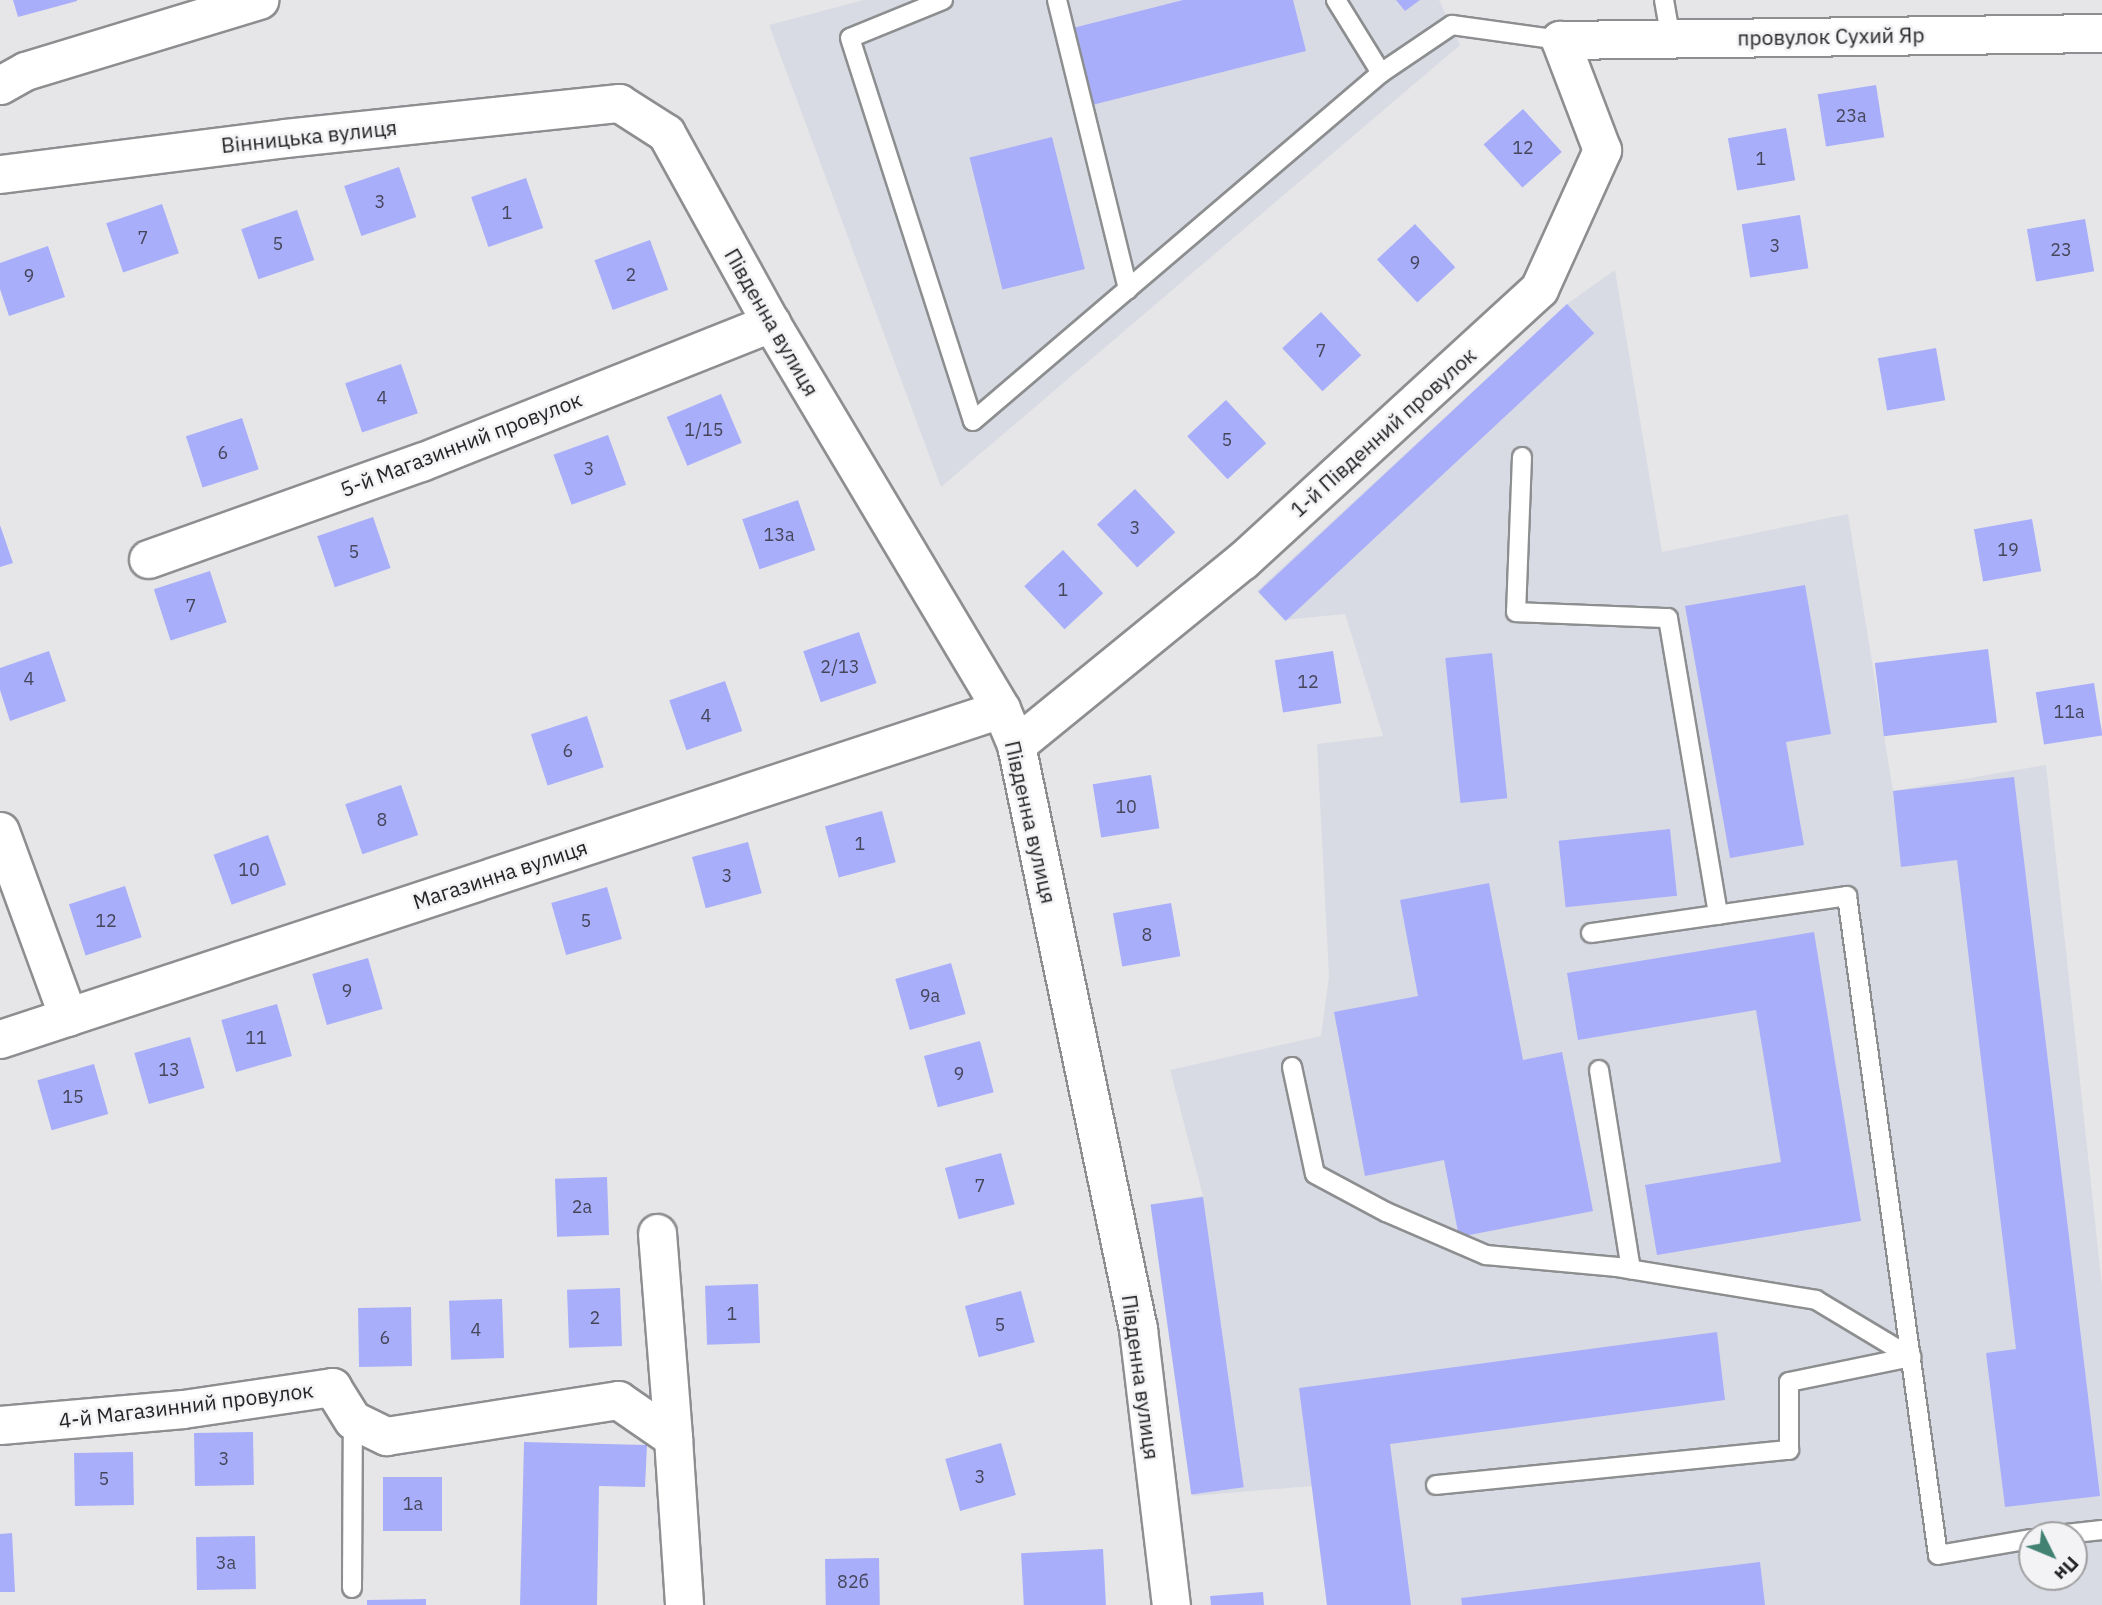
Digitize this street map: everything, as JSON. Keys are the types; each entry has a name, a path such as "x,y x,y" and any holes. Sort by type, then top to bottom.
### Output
{"street":[{"path":"0,85 25,72 259,0"},
{"name":"провулок Сухий Яр","path":"1560,40 2102,33"},
{"name":"1-й Південний провулок","path":"1016,745 1242,561 1539,289 1602,150 1560,40"},
{"name":"Південна вулиця","path":"619,103 666,133 771,323 1001,709 1016,745 1138,1329 1171,1605"},
{"name":"Вінницька вулиця","path":"0,174 285,138 619,103"},
{"name":"5-й Магазинний провулок","path":"148,559 421,462 771,323"},
{"name":"Магазинна вулиця","path":"0,1039 1001,709"},
{"path":"0,831 68,1017"},
{"path":"657,1233 684,1605"},
{"name":"4-й Магазинний провулок","path":"0,1426 183,1409 332,1387 353,1420"},
{"path":"353,1420 386,1436 618,1400 673,1438"}],"lane":[{"path":"943,0 850,38 973,421 1381,73 1452,25 1560,40"},
{"path":"1057,0 1128,289"},
{"path":"1336,0 1381,73"},
{"path":"1664,0 1671,38"},
{"path":"1522,457 1516,612 1668,618 1718,915"},
{"path":"1591,933 1847,896 1938,1555 2018,1541"},
{"path":"1292,1067 1315,1174 1386,1212 1486,1255 1631,1269 1816,1300 1911,1357"},
{"path":"1599,1070 1631,1269"},
{"path":"1436,1485 1789,1450 1789,1382 1911,1357"},
{"path":"352,1588 353,1420"}],"shaded area":[{"path":"864,0 1439,0 1460,45 941,487 769,25"},
{"path":"1615,270 1662,552 1848,514 1893,791 2046,765 2102,1286 2102,1605 1327,1605 1312,1486 1193,1496 1151,1205 1203,1196 1170,1070 1321,1036 1329,976 1317,744 1383,736 1345,614 1284,620 1257,591 1567,304"}],"building":[{"path":"13,0 77,0 77,1 18,17"},
{"path":"1183,0 1293,0 1306,51 1092,105 1073,28"},
{"path":"1396,0 1420,0 1405,11"},
{"path":"1876,85 1884,137 1826,147 1818,94"},
{"path":"1523,109 1562,152 1522,188 1484,144"},
{"path":"1786,128 1795,180 1737,190 1728,138"},
{"path":"1052,137 1085,269 1002,290 970,158"},
{"path":"399,167 416,217 361,236 344,186"},
{"path":"526,178 543,228 488,247 471,197"},
{"path":"162,204 179,253 123,272 106,223"},
{"path":"297,210 314,260 258,279 241,229"},
{"path":"1800,215 1808,268 1750,278 1742,224"},
{"path":"2085,219 2094,271 2036,281 2027,229"},
{"path":"1415,224 1455,267 1417,303 1377,259"},
{"path":"650,240 668,290 613,310 595,260"},
{"path":"48,246 65,297 9,316 0,289 0,263"},
{"path":"1567,304 1594,333 1286,621 1258,592"},
{"path":"1321,312 1361,355 1322,391 1282,348"},
{"path":"1936,348 1945,400 1887,410 1878,358"},
{"path":"401,364 418,413 362,432 345,383"},
{"path":"721,394 742,443 687,466 667,417"},
{"path":"1226,400 1266,443 1227,479 1187,436"},
{"path":"242,418 259,469 203,488 186,436"},
{"path":"608,435 626,485 572,505 553,455"},
{"path":"1135,489 1175,532 1137,568 1097,524"},
{"path":"798,500 815,550 759,569 742,519"},
{"path":"373,517 391,568 335,587 317,536"},
{"path":"2032,519 2041,571 1983,581 1974,529"},
{"path":"0,525 13,563 0,567"},
{"path":"1063,550 1103,593 1064,629 1024,586"},
{"path":"210,571 227,622 171,641 154,589"},
{"path":"1805,585 1831,734 1786,742 1804,845 1730,858 1685,606"},
{"path":"859,632 877,683 821,702 803,651"},
{"path":"1988,649 1997,722 1884,736 1875,663"},
{"path":"49,651 66,701 10,721 0,690 0,668"},
{"path":"1333,651 1341,703 1283,713 1275,660"},
{"path":"1492,653 1507,798 1461,803 1445,658"},
{"path":"725,681 742,731 686,750 669,700"},
{"path":"2094,683 2102,735 2044,745 2036,692"},
{"path":"587,716 604,767 548,786 531,734"},
{"path":"1151,775 1159,828 1101,838 1093,784"},
{"path":"2014,777 2100,1496 2005,1507 1986,1353 2016,1349 1957,860 1901,867 1893,791"},
{"path":"401,785 418,835 362,854 345,804"},
{"path":"882,811 896,862 839,877 825,826"},
{"path":"1670,829 1677,896 1566,907 1559,841"},
{"path":"268,835 286,885 232,905 213,855"},
{"path":"748,842 762,893 706,908 692,857"},
{"path":"1489,883 1523,1060 1562,1052 1593,1211 1459,1237 1444,1160 1365,1176 1334,1012 1418,996 1400,900"},
{"path":"125,886 142,937 86,956 69,904"},
{"path":"607,887 622,939 566,955 551,903"},
{"path":"1171,903 1180,956 1122,966 1113,913"},
{"path":"1814,932 1861,1221 1657,1255 1645,1185 1781,1162 1756,1010 1578,1040 1567,973"},
{"path":"368,958 383,1009 327,1025 312,974"},
{"path":"951,963 966,1014 910,1030 895,979"},
{"path":"277,1004 292,1056 236,1072 221,1020"},
{"path":"190,1037 205,1088 149,1104 134,1053"},
{"path":"980,1041 994,1092 938,1107 924,1056"},
{"path":"94,1064 108,1114 52,1130 37,1080"},
{"path":"1001,1153 1015,1204 959,1219 945,1168"},
{"path":"607,1177 609,1235 557,1237 555,1179"},
{"path":"1203,1197 1244,1487 1191,1495 1151,1204"},
{"path":"758,1284 760,1343 707,1345 705,1286"},
{"path":"620,1288 622,1346 569,1348 567,1290"},
{"path":"1021,1291 1035,1342 979,1357 965,1306"},
{"path":"502,1299 504,1358 451,1360 449,1301"},
{"path":"411,1307 412,1366 359,1367 358,1308"},
{"path":"1717,1332 1725,1400 1390,1444 1411,1605 1327,1605 1299,1388"},
{"path":"253,1432 254,1485 195,1486 194,1433"},
{"path":"524,1442 647,1445 645,1487 599,1486 597,1605 520,1605"},
{"path":"1001,1443 1016,1495 960,1511 945,1459"},
{"path":"133,1452 134,1505 75,1506 74,1453"},
{"path":"383,1477 442,1477 442,1531 383,1531"},
{"path":"12,1533 15,1592 0,1592 0,1534"},
{"path":"255,1536 256,1589 197,1590 196,1537"},
{"path":"1103,1549 1106,1605 1024,1605 1021,1553"},
{"path":"879,1558 880,1605 826,1605 825,1559"},
{"path":"1760,1562 1765,1605 1462,1605 1461,1598"},
{"path":"1263,1592 1264,1605 1211,1605 1210,1596"},
{"path":"426,1599 426,1605 367,1605 367,1600"}]}
